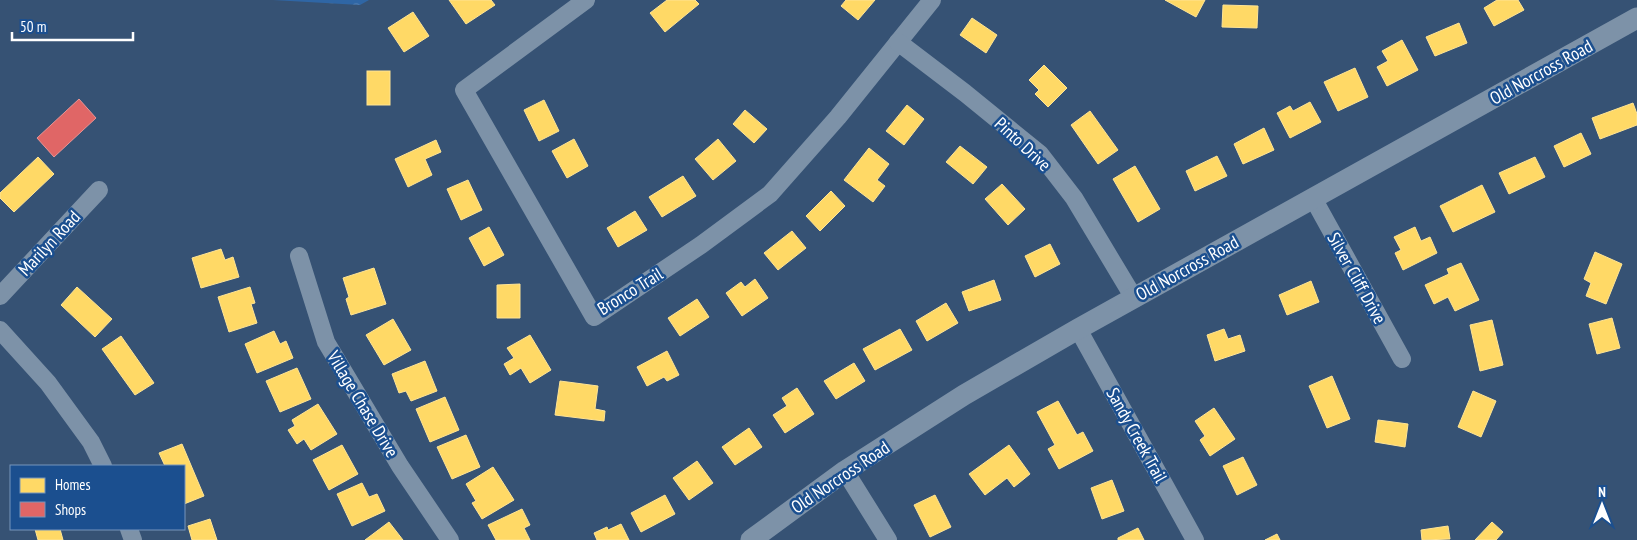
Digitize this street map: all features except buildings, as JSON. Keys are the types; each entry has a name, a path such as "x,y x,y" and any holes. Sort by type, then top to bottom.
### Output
{"street":[{"name":"Bronco Trail","path":"586,0 464,90 594,317 702,245 770,194 838,117 932,0"},
{"name":"Old Norcross Road","path":"750,540 845,471 964,395 1078,329 1637,18"},
{"name":"Pinto Drive","path":"898,42 1040,154 1074,198 1134,298"},
{"name":"Marilyn Road","path":"0,296 99,190"},
{"name":"Silver Cliff Drive","path":"1313,198 1402,359"},
{"name":"Village Chase Drive","path":"298,256 326,342 400,466 450,540"},
{"name":"Sandy Creek Trail","path":"1078,329 1195,540"},
{"path":"0,330 48,383 91,442 102,465"},
{"path":"845,471 888,540"}],"green space":[{"path":"273,0 369,0 360,5"}]}
